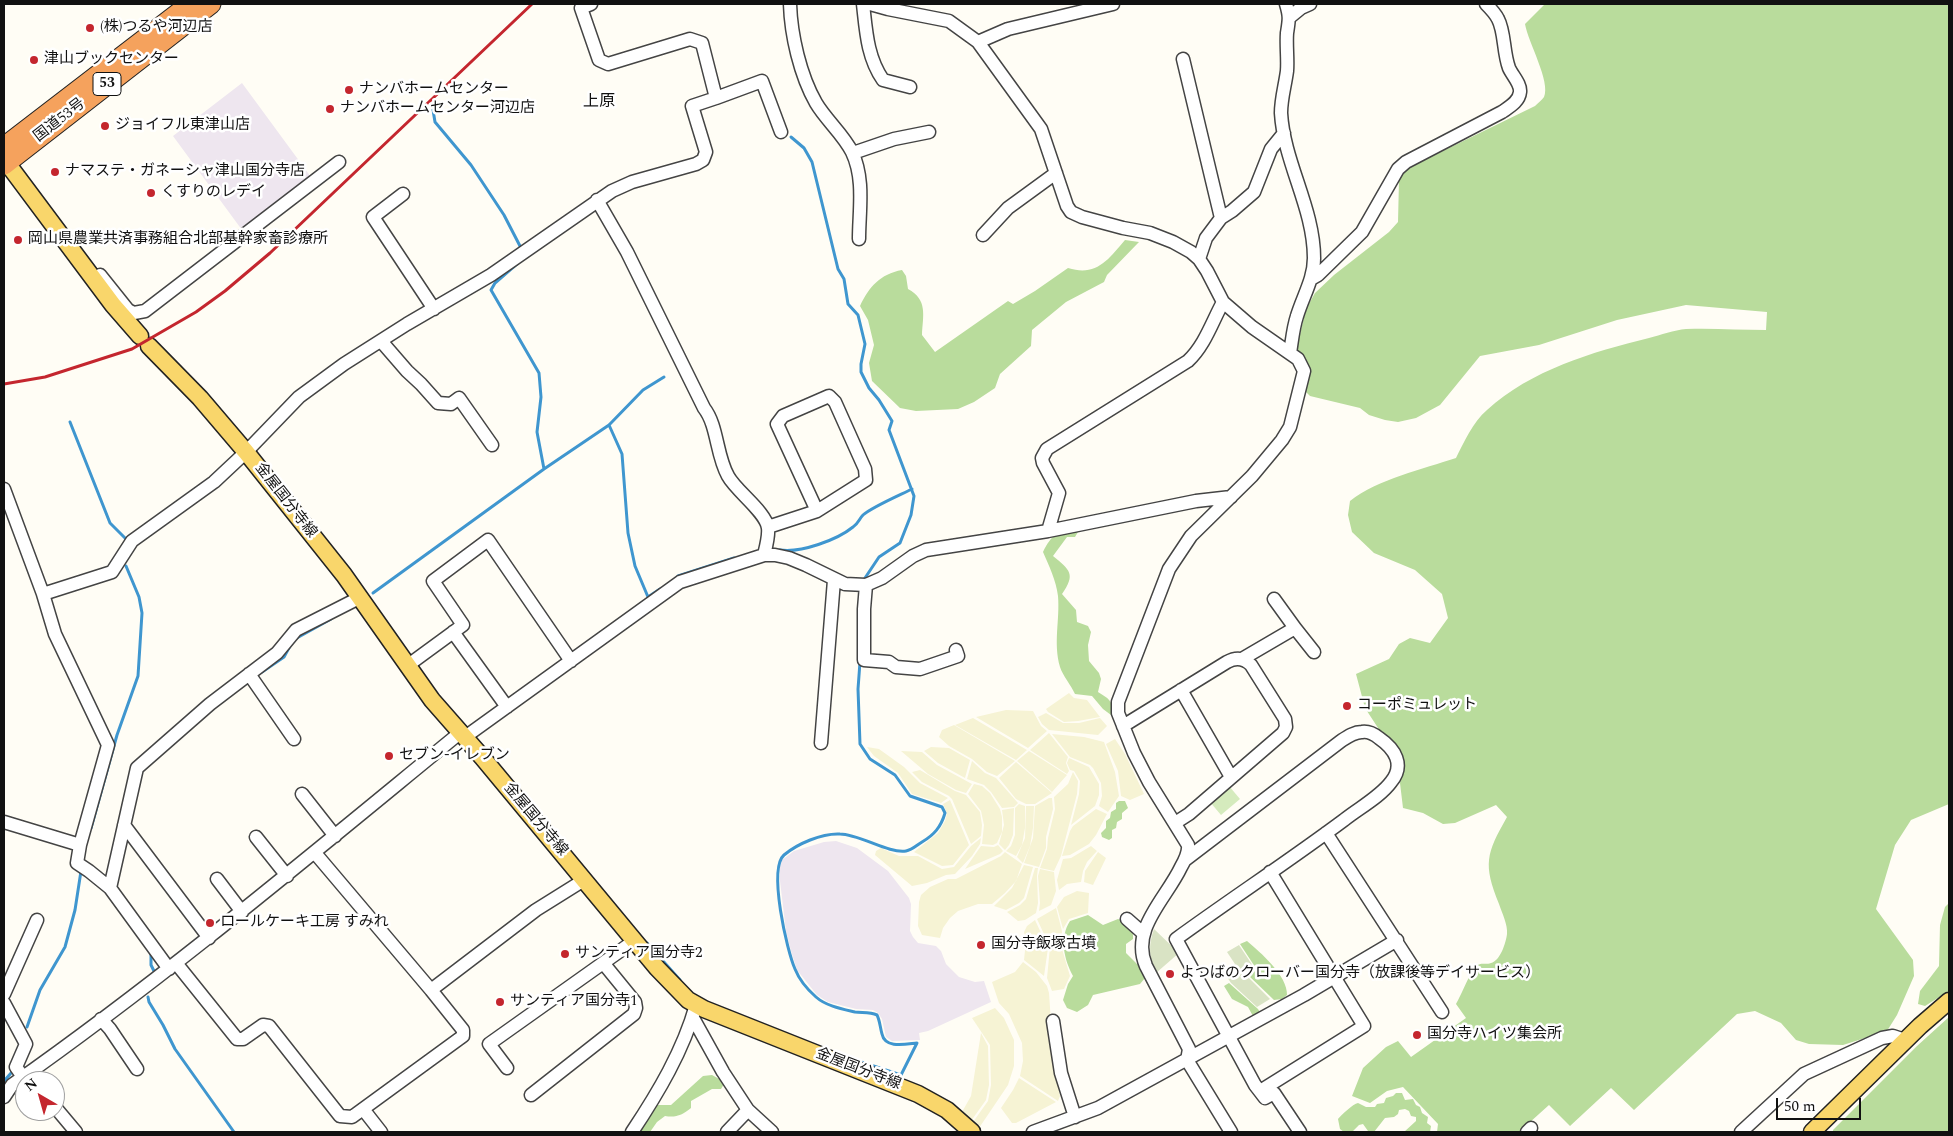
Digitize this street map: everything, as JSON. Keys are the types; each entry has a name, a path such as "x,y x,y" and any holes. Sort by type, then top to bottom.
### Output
{"highway":[{"name":"国道53号","path":"5,158 190,4"},
{"name":"国道53号","path":"5,158 211,4"}],"main road":[{"name":"金屋国分寺線","path":"5,158 113,305 200,398 246,452 344,575 432,700 634,941 682,994 694,1012 918,1094 947,1110 972,1132"},
{"path":"1812,1132 1905,1040 1949,1001"}],"street":[{"path":"592,4 581,8 599,60 608,64 690,39 702,43 716,98"},
{"path":"790,4 794,48 808,85 816,102 853,153 860,185 859,239"},
{"path":"863,4 866,36 874,68 883,80 910,87"},
{"path":"870,4 949,21 978,42 1041,129 1067,206 1076,215 1163,238 1184,247 1199,259 1224,302 1252,327 1290,353 1302,364 1304,374 1290,427 1268,458 1191,536 1169,569 1118,702 1117,710 1145,775 1188,845 1185,860 1176,878 1150,918 1141,946 1144,960 1189,1049 1187,1060 1231,1132"},
{"path":"978,42 1008,29 1113,4"},
{"path":"1286,4 1290,17 1287,34 1287,71 1281,102 1284,133 1287,150 1307,214 1313,242 1314,260 1311,279 1297,316 1290,353"},
{"path":"1290,17 1300,8 1310,4"},
{"path":"1311,279 1318,275 1362,232 1398,169 1406,162 1502,112 1515,103 1520,94 1519,87 1509,68 1503,46 1502,28 1498,18 1486,4"},
{"path":"1183,59 1220,218"},
{"path":"44,594 112,572 132,541 214,482 246,452 296,399 344,364 490,275 597,200 632,182 696,164 703,160 706,152 692,106 762,81 781,132"},
{"path":"853,153 894,139 928,132"},
{"path":"1199,259 1206,238 1220,218 1232,211 1254,192 1271,149 1284,133"},
{"path":"65,240 84,255 128,310 134,313 142,312 339,162"},
{"path":"983,235 1008,208 1056,173"},
{"path":"403,194 373,217 434,309"},
{"path":"597,200 626,252 704,408 710,416 718,454 728,478 757,510 768,527 764,555"},
{"path":"1048,531 1059,493 1042,463 1043,453 1047,448 1188,361 1200,348 1210,325 1224,302"},
{"path":"382,341 407,371 438,403 450,404 459,398 492,444"},
{"path":"768,527 817,511 862,483 866,476 865,469 835,402 829,396 784,416 777,424 817,511"},
{"path":"4,489 44,594 55,634 108,745 76,863 110,888 172,966 234,1037 242,1040 261,1026 267,1025 340,1116 352,1116 464,1034 463,1030 431,990 315,853"},
{"path":"36,1071 209,938 463,735 507,707 680,582 764,555 789,558 834,580 849,585 866,585 882,578 913,556 926,550 1048,531 1196,501 1231,497"},
{"path":"407,666 463,625 433,581 488,540 571,661"},
{"path":"821,743 834,580"},
{"path":"866,585 864,660 889,662 896,667 920,669 958,656 956,650"},
{"path":"110,888 137,768 210,704 277,653 296,630 359,598"},
{"path":"1274,599 1314,652"},
{"path":"1123,726 1227,662 1242,659 1295,628"},
{"path":"453,632 507,707"},
{"path":"1175,823 1189,814 1284,733 1287,725 1283,715 1251,665 1242,659"},
{"path":"249,674 294,739"},
{"path":"1181,690 1231,777"},
{"path":"1185,860 1345,738 1360,732 1373,734 1390,746 1396,754 1398,764 1395,777 1386,787 1326,833 1176,939 1228,1038 1260,1091 1265,1098 1274,1093 1300,1132"},
{"path":"302,794 335,836"},
{"path":"4,822 80,845"},
{"path":"124,825 209,938"},
{"path":"1326,833 1442,1012"},
{"path":"256,837 287,876"},
{"path":"1260,1091 1364,1026 1270,872"},
{"path":"217,879 242,912"},
{"path":"431,990 536,910 584,880"},
{"path":"1127,919 1144,934"},
{"path":"4,994 37,920"},
{"path":"1033,1132 1092,1110 1187,1060 1334,978 1397,940"},
{"path":"507,1068 489,1044 634,941"},
{"path":"531,1095 634,1014 635,1002 604,964"},
{"path":"4,1003 26,1044 16,1067 21,1071"},
{"path":"694,1012 723,1072 748,1110 772,1132"},
{"path":"632,1132 657,1095 694,1012"},
{"path":"101,1019 110,1028 137,1069"},
{"path":"1053,1020 1061,1073 1075,1117"},
{"path":"1741,1132 1799,1078 1811,1070 1882,1038 1893,1036 1905,1040"},
{"path":"4,1097 15,1084"},
{"path":"363,1109 381,1132"},
{"path":"727,1132 748,1110"},
{"path":"65,1119 76,1132"}],"shaded area":[{"path":"242,83 311,177 242,230 173,136"},
{"path":"1069,693 1074,698 1087,700 1100,717 1064,722 1048,712 1046,709"},
{"path":"1006,710 1033,711 1041,726 1047,731 1028,748 976,717"},
{"path":"1046,713 1063,723 1079,723 1100,718 1107,726 1098,735 1049,730 1038,717"},
{"path":"973,718 1027,750 1016,760 955,725"},
{"path":"954,725 1015,761 997,776 987,772 972,759 949,746 939,737 942,730"},
{"path":"1049,733 1068,757 1066,763 1069,771 1067,774 1030,750"},
{"path":"1052,734 1084,737 1104,742 1115,772 1119,796 1108,812 1099,806 1102,796 1101,783 1093,768 1070,757"},
{"path":"1115,739 1125,754 1144,794 1130,800 1121,796 1118,771 1106,744"},
{"path":"867,747 879,749 904,767 920,783 948,798 941,803 912,794 898,773 874,756"},
{"path":"931,747 949,748 970,760 965,778 938,763 924,751"},
{"path":"901,751 922,752 937,765 972,784 966,793 956,790 928,774"},
{"path":"1029,751 1067,775 1052,792 1017,761"},
{"path":"1069,758 1089,767 1099,784 1099,795 1095,806 1071,825 1079,794 1080,781 1074,771 1070,770 1067,763"},
{"path":"972,761 985,773 996,778 1018,803 1014,807 1002,808 984,785 967,779"},
{"path":"1016,762 1052,793 1035,804 1026,804 1016,799 999,778"},
{"path":"920,770 955,791 966,795 980,812 981,836 971,844 952,799 922,782 912,772"},
{"path":"1073,772 1078,781 1077,794 1061,856 1054,871 1040,868 1047,849 1055,809 1054,797 1068,784"},
{"path":"974,784 982,786 990,793 1000,809 1002,832 997,843 993,845 982,844 984,825 981,811 968,794"},
{"path":"1052,798 1053,809 1046,837 1046,848 1039,867 1024,863 1033,838 1035,806"},
{"path":"950,800 969,845 953,865 942,866 914,852 938,833 947,814 943,804"},
{"path":"1019,804 1025,806 1025,828 1022,845 1016,856 1006,851 1011,846 1015,835 1015,808"},
{"path":"1026,806 1034,806 1033,828 1030,846 1023,863 1017,857 1025,838"},
{"path":"1014,808 1013,835 1005,850 999,844 1004,825 1002,810"},
{"path":"1096,809 1107,814 1096,835 1089,844 1070,855 1062,856 1073,826"},
{"path":"981,838 980,844 972,856 955,874 912,886 875,855 876,851 881,848 899,856 918,856 942,869 954,867 971,846"},
{"path":"836,841 857,848 888,871 909,898 911,904 910,931 913,937 918,943 936,946 941,951 946,964 959,977 975,982 984,981 991,1002 928,1031 919,1033 920,1040 892,1041 886,1037 882,1019 878,1013 873,1010 856,1009 828,1002 817,995 797,970 791,951 786,931 780,867 782,860 794,851 824,842"},
{"path":"998,845 1003,851 1000,854 965,869 981,846 994,847"},
{"path":"1091,846 1097,851 1087,862 1081,882 1067,884 1059,890 1057,880 1063,859 1071,858"},
{"path":"1005,852 1022,864 1016,881 1005,893 992,904 978,904 958,911 943,928 940,938 922,935 918,926 921,895 930,887 948,879 956,879 1001,856"},
{"path":"1098,852 1106,858 1093,885 1084,882 1085,871"},
{"path":"1024,865 1033,867 1024,898 1006,910 994,906 1012,888"},
{"path":"1035,868 1038,868 1038,903 1036,913 1025,920 1018,921 1007,912 1020,905 1026,899"},
{"path":"1040,869 1054,872 1056,891 1051,905 1039,911 1038,876"},
{"path":"1077,891 1089,893 1088,913 1069,919 1063,929 1057,907 1064,897"},
{"path":"1056,908 1062,931 1062,949 1070,976 1064,989 1052,991 1047,978 1050,947 1037,919"},
{"path":"1035,920 1048,948 1044,976 1024,960 1026,941 1024,932 1027,926"},
{"path":"1023,962 1036,972 1047,986 1049,993 1054,1066 1060,1096 1058,1101 1020,1076 1023,1061 1022,1043 1009,1014 999,1003 992,982 1015,972"},
{"path":"995,1008 1004,1018 1014,1040 1014,1066 1008,1085 979,1128 973,1122 988,1101 991,1085 990,1045 972,1018"},
{"path":"981,1033 988,1046 989,1085 986,1100 971,1121 962,1112 971,1096"},
{"path":"1019,1078 1056,1102 1016,1123 1012,1123 1001,1108"}],"green space":[{"path":"1545,4 1949,4 1949,804 1911,820 1895,845 1876,909 1913,960 1914,976 1897,1015 1887,1031 1843,1045 1809,1044 1796,1040 1781,1023 1755,1011 1737,1014 1634,1110 1611,1088 1570,1126 1549,1105 1519,1132 1437,1132 1438,1124 1403,1087 1387,1091 1370,1103 1352,1096 1363,1068 1386,1047 1398,1041 1411,1057 1466,1018 1456,1004 1474,968 1480,964 1494,962 1502,951 1506,938 1506,923 1491,879 1489,859 1491,850 1507,817 1496,805 1455,823 1443,824 1423,813 1403,808 1400,783 1404,765 1399,750 1382,734 1365,708 1356,674 1389,659 1399,644 1410,638 1430,643 1448,618 1442,594 1415,570 1374,553 1352,532 1348,515 1350,501 1361,493 1387,481 1456,458 1473,426 1487,410 1523,384 1563,364 1584,356 1672,331 1686,329 1766,330 1767,312 1686,305 1617,320 1539,345 1480,356 1440,405 1416,418 1398,422 1369,415 1360,408 1310,396 1306,392 1309,377 1296,351 1306,309 1315,293 1334,275 1389,232 1398,222 1399,180 1403,173 1410,167 1535,106 1544,97 1545,90 1542,72 1525,24"},
{"path":"1125,240 1139,242 1107,275 1104,282 1066,302 1032,330 1031,346 1000,374 995,388 974,402 958,409 916,411 900,408 872,381 869,363 874,345 868,320 860,306 871,287 881,278 902,270 906,276 908,289 919,298 923,309 922,335 935,352 1008,301 1013,304 1068,268 1086,270 1101,265"},
{"path":"1075,529 1078,532 1075,537 1067,537 1053,556 1064,565 1070,577 1062,594 1076,610 1077,622 1088,626 1091,632 1088,645 1089,661 1099,673 1101,679 1098,692 1111,703 1113,713 1111,715 1092,696 1075,694 1061,670 1058,658 1058,596 1054,579 1043,552 1055,535"},
{"path":"1229,786 1240,799 1221,815 1210,802"},
{"path":"1125,801 1128,808 1122,813 1122,819 1117,822 1116,828 1112,830 1112,838 1109,840 1102,837 1101,833 1106,828 1106,821 1110,818 1111,812 1116,809 1116,803"},
{"path":"1949,903 1949,991 1925,1006 1918,1004 1920,991 1939,966 1940,925 1945,907"},
{"path":"1088,915 1103,925 1118,919 1130,926 1133,939 1126,944 1126,953 1142,969 1145,978 1140,984 1093,995 1088,1005 1077,1012 1067,1008 1063,1000 1068,984 1073,976 1065,956 1064,941 1070,921"},
{"path":"1154,929 1179,953 1156,973 1150,952"},
{"path":"1247,941 1272,965 1283,980 1287,995 1282,999 1274,1000 1248,975 1257,970 1240,944"},
{"path":"1239,945 1255,969 1246,975 1270,999 1257,1007 1231,983 1223,971 1235,964 1227,952"},
{"path":"1229,983 1258,1009 1261,1014 1254,1018 1248,1007 1232,999 1224,986"},
{"path":"1949,1017 1949,1132 1833,1132 1917,1046"},
{"path":"712,1075 724,1084 721,1089 712,1089 691,1101 691,1108 682,1114 672,1117 665,1116 657,1122 650,1132 635,1132 655,1105 671,1105 703,1076"},
{"path":"1396,1093 1402,1093 1405,1100 1413,1099 1416,1105 1420,1107 1422,1113 1428,1117 1427,1123 1431,1126 1430,1132 1404,1132 1416,1121 1416,1117 1411,1116 1409,1111 1405,1109 1399,1110 1398,1114 1394,1117 1385,1118 1374,1132 1368,1131 1363,1124 1359,1125 1352,1132 1344,1132 1340,1129 1338,1119 1353,1105 1358,1103 1366,1107 1375,1107 1377,1104 1384,1103 1386,1098"}],"waterway":[{"path":"433,110 435,122 471,165 504,215 521,248"},
{"path":"791,137 804,148 812,162 838,269 844,279 848,304 858,315 865,344 861,372 869,388 892,421 889,430 914,496 911,515 900,543 879,557 863,581"},
{"path":"373,593 544,469 537,432 541,397 539,373 491,290 495,283 518,263"},
{"path":"544,469 609,425 643,390 664,377"},
{"path":"70,422 110,523 127,540"},
{"path":"609,425 622,454 628,533 635,566 648,597 660,589"},
{"path":"780,550 798,550 828,541 855,526 867,512 912,489"},
{"path":"678,576 734,558"},
{"path":"91,828 117,735 138,676 142,613 139,597 126,566"},
{"path":"295,639 331,619"},
{"path":"262,672 284,657 290,646"},
{"path":"840,1055 901,1075 917,1043 902,1045 887,1042 882,1034 877,1015 855,1012 829,1005 816,997 804,984 792,960 780,910 778,892 780,863 784,855 796,847 818,837 833,834 848,835 891,850 906,851 912,849 933,833 939,826 945,813 942,807 910,796 895,775 870,759 860,744 858,689 860,662"},
{"path":"27,1027 40,990 65,947 75,910 81,871"},
{"path":"647,943 680,980"},
{"path":"151,952 151,965 156,975"},
{"path":"148,997 175,1049 234,1132"},
{"path":"4,1081 12,1072"}],"railway":[{"path":"4,384 45,377 132,349 196,312 225,291 270,253 532,4"}],"place":[{"name":"(株)つるや河辺店","path":"90,28"},
{"name":"津山ブックセンター","path":"34,60"},
{"name":"ナンバホームセンター","path":"349,90"},
{"name":"ナンバホームセンター河辺店","path":"330,109"},
{"name":"ジョイフル東津山店","path":"105,126"},
{"name":"ナマステ・ガネーシャ津山国分寺店","path":"55,172"},
{"name":"くすりのレデイ","path":"151,193"},
{"name":"岡山県農業共済事務組合北部基幹家畜診療所","path":"18,240"},
{"name":"コーポミュレット","path":"1347,706"},
{"name":"セブン-イレブン","path":"389,756"},
{"name":"ロールケーキ工房 すみれ","path":"210,923"},
{"name":"国分寺飯塚古墳","path":"981,945"},
{"name":"サンティア国分寺2","path":"565,954"},
{"name":"よつばのクローバー国分寺（放課後等デイサービス）","path":"1170,974"},
{"name":"サンティア国分寺1","path":"500,1002"},
{"name":"国分寺ハイツ集会所","path":"1417,1035"}],"district":[{"name":"上原","path":"599,103"}]}
